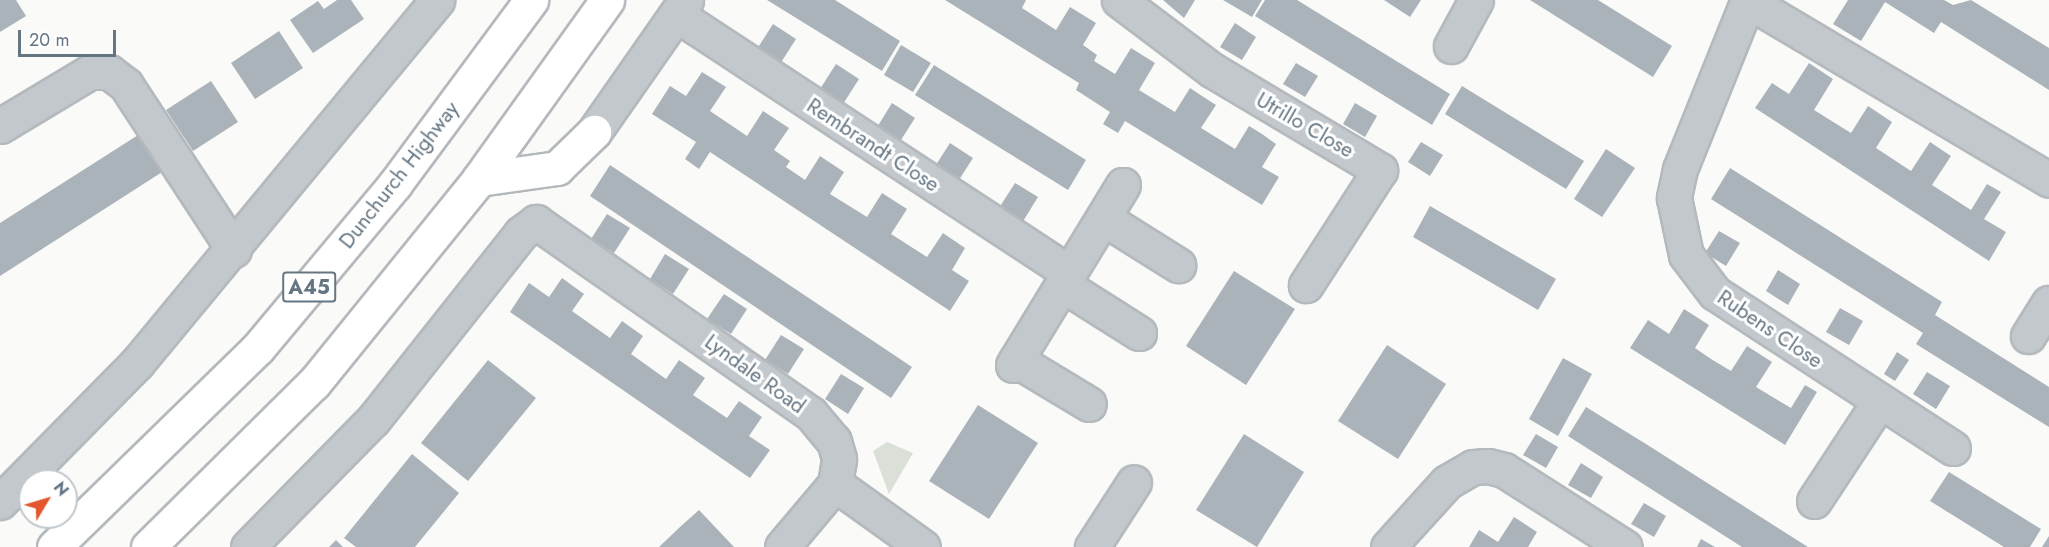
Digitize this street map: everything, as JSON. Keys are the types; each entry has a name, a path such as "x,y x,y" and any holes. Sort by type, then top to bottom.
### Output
{"highway":[{"name":"Dunchurch Highway","path":"54,547 258,348 395,184 531,0"},
{"path":"148,547 314,382 479,179 607,0"},
{"path":"479,179 557,168 594,132"}],"street":[{"path":"0,502 137,363 234,250 437,0"},
{"name":"Utrillo Close","path":"1119,0 1212,70 1380,170 1306,285"},
{"path":"1451,46 1476,0"},
{"name":"Rubens Close","path":"1953,448 1879,402 1715,293 1686,255 1674,198 1680,169 1748,1 2049,180"},
{"path":"594,132 681,8"},
{"name":"Rembrandt Close","path":"681,8 1139,333"},
{"path":"0,126 90,72 109,72 126,85 234,250"},
{"path":"1089,404 1015,363 1123,185"},
{"path":"1103,218 1179,266"},
{"name":"Lyndale Road","path":"248,547 373,420 521,233 536,222 545,224 811,414 834,441 839,459 835,484"},
{"path":"2028,336 2049,303"},
{"path":"1814,501 1879,402"},
{"path":"1388,547 1447,482 1473,467 1488,466 1504,470 1625,547"},
{"path":"1092,547 1134,482"},
{"path":"782,547 835,484 923,547"}],"shaded area":[{"path":"887,442 913,453 889,494 873,451"}],"building":[{"path":"0,0 16,0 26,16 0,32"},
{"path":"337,0 351,0 364,19 313,53 290,20 318,1 324,9"},
{"path":"767,0 835,0 900,41 882,71"},
{"path":"945,0 1026,0 1022,8 1056,30 1070,7 1096,23 1083,45 1097,55 1094,61 1115,74 1131,48 1155,63 1139,90 1175,112 1190,88 1216,105 1201,128 1235,149 1249,126 1276,144 1262,167 1279,177 1262,205 1125,121 1118,133 1103,124 1110,112 1076,90 1079,83"},
{"path":"1163,0 1195,0 1184,18"},
{"path":"1223,0 1262,0 1252,17"},
{"path":"1265,0 1297,0 1450,94 1432,125 1255,16"},
{"path":"1384,0 1421,0 1410,17"},
{"path":"1530,0 1598,0 1672,46 1653,77"},
{"path":"1848,0 1944,0 1953,5 1971,0 2049,48 2049,90 1941,22 1934,33 1885,2 1861,41 1833,24"},
{"path":"1235,23 1256,37 1242,60 1220,47"},
{"path":"773,24 796,39 780,64 757,49"},
{"path":"279,31 303,68 255,99 231,63"},
{"path":"901,45 931,63 913,92 884,75"},
{"path":"1296,63 1318,76 1305,97 1283,84"},
{"path":"1809,63 1833,79 1814,110 1851,133 1868,106 1892,122 1876,148 1911,171 1930,142 1951,156 1932,185 1971,210 1987,184 2001,192 1984,219 2006,232 1989,261 1755,108 1772,83 1789,94"},
{"path":"836,64 859,79 843,104 820,89"},
{"path":"934,65 1086,160 1068,190 915,95"},
{"path":"702,72 726,87 710,111 747,136 763,111 789,128 774,150 790,161 786,167 805,180 820,156 844,172 830,194 867,217 882,193 907,209 891,234 927,257 943,233 965,248 952,270 969,281 950,311 710,152 699,169 685,159 696,142 652,114 670,86 686,96"},
{"path":"211,81 238,122 193,151 166,110"},
{"path":"1462,86 1584,161 1566,189 1445,114"},
{"path":"892,103 915,118 899,143 876,129"},
{"path":"1355,103 1377,116 1365,137 1343,124"},
{"path":"146,130 170,167 0,276 0,223"},
{"path":"1421,142 1443,155 1430,176 1408,162"},
{"path":"950,143 973,158 957,183 934,168"},
{"path":"1606,149 1635,168 1602,217 1574,199"},
{"path":"610,165 912,367 891,398 590,196"},
{"path":"1730,168 1942,302 1935,315 2049,387 2049,427 1916,344 1923,333 1711,199"},
{"path":"1015,183 1038,197 1022,223 999,208"},
{"path":"1430,206 1556,279 1538,310 1413,237"},
{"path":"607,214 630,228 614,253 591,239"},
{"path":"1719,231 1740,243 1726,266 1705,253"},
{"path":"665,254 689,269 673,294 650,279"},
{"path":"1778,270 1800,284 1788,305 1766,291"},
{"path":"1234,271 1295,309 1246,385 1186,346"},
{"path":"562,278 584,294 572,311 610,338 622,321 643,336 631,354 666,379 679,360 705,378 693,395 727,418 739,401 762,417 749,436 770,450 750,478 510,312 529,283 549,297"},
{"path":"724,294 747,309 731,334 707,319"},
{"path":"1840,308 1863,321 1849,345 1826,332"},
{"path":"1684,309 1709,325 1695,348 1711,359 1731,371 1747,346 1772,362 1756,387 1791,408 1805,385 1817,392 1785,445 1630,348 1648,320 1669,334"},
{"path":"781,335 804,349 788,374 765,360"},
{"path":"1387,345 1446,384 1398,459 1338,421"},
{"path":"1897,352 1909,360 1895,381 1884,374"},
{"path":"1563,358 1592,374 1558,436 1529,419"},
{"path":"488,360 536,398 468,481 421,443"},
{"path":"1927,372 1950,386 1936,409 1913,394"},
{"path":"841,374 864,388 848,414 825,399"},
{"path":"978,405 1038,443 989,519 929,481"},
{"path":"1586,407 1808,547 1742,547 1568,436"},
{"path":"1244,434 1304,472 1257,547 1196,510"},
{"path":"1536,434 1558,447 1546,468 1523,455"},
{"path":"412,454 459,493 415,547 356,547 344,538"},
{"path":"1581,463 1603,477 1591,498 1568,485"},
{"path":"1949,472 2041,529 2030,547 2004,547 1930,501"},
{"path":"1644,503 1666,516 1654,537 1631,524"},
{"path":"699,510 734,547 659,547 680,527"},
{"path":"1514,517 1537,532 1528,547 1469,547 1479,530 1498,542"},
{"path":"2049,536 2049,547 2042,547"},
{"path":"1701,539 1715,547 1697,547"},
{"path":"336,540 343,547 329,547"}]}
